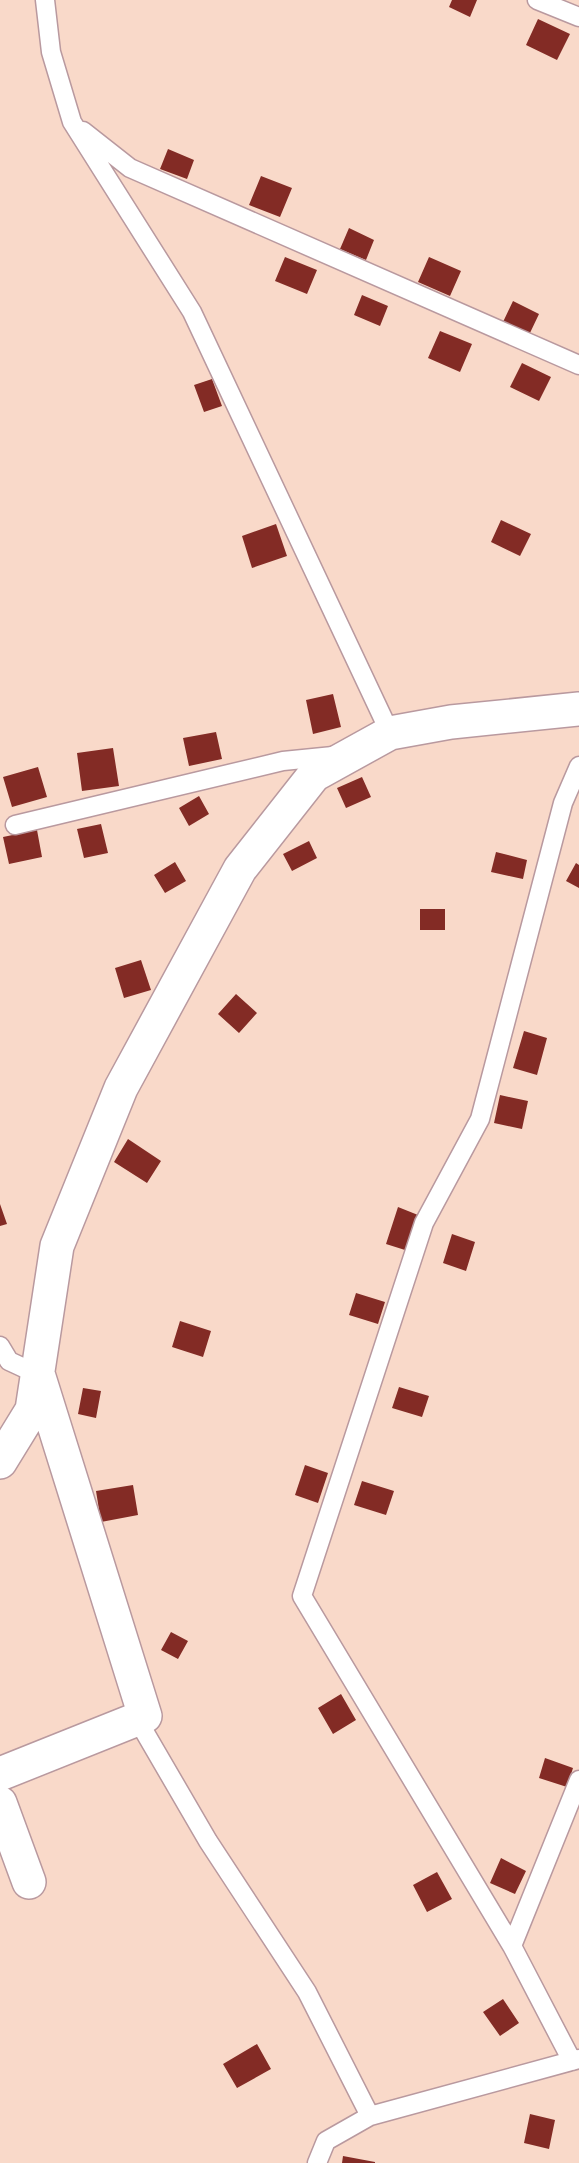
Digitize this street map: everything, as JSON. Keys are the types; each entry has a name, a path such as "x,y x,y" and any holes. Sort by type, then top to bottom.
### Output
{"street":[{"path":"0,1462 32,1410 57,1246 121,1088 240,868 314,775 390,733 451,722 579,709"},
{"path":"0,1774 145,1716 38,1374"},
{"path":"0,1803 6,1839 29,1882"}],"lane":[{"path":"45,0 51,52 72,122 192,312 390,733"},
{"path":"537,0 579,17"},
{"path":"72,122 130,168 579,365"},
{"path":"15,825 283,761 351,754"},
{"path":"317,2163 326,2141 370,2116 576,2060 512,1946 302,1596 424,1223 480,1119 563,803 579,766"},
{"path":"0,1346 9,1361 38,1374"},
{"path":"137,1719 208,1841 307,1992 370,2116"},
{"path":"512,1946 579,1780"}],"shaded area":[{"path":"0,0 579,0 579,2163 0,2163"}],"building":[{"path":"452,0 477,0 470,17 449,7"},
{"path":"538,19 570,34 557,60 526,45"},
{"path":"168,149 194,160 187,179 160,169"},
{"path":"261,176 292,188 280,217 249,205"},
{"path":"349,228 374,240 366,260 340,249"},
{"path":"285,257 317,270 307,294 275,281"},
{"path":"429,257 461,271 450,296 418,282"},
{"path":"362,295 388,306 380,326 354,315"},
{"path":"513,301 539,314 529,335 503,322"},
{"path":"440,331 472,344 460,372 428,358"},
{"path":"522,363 551,377 539,401 510,387"},
{"path":"212,379 222,406 204,412 194,385"},
{"path":"501,520 531,534 520,556 491,542"},
{"path":"276,524 287,556 252,568 242,536"},
{"path":"333,694 341,727 313,734 306,700"},
{"path":"216,732 222,759 189,766 183,738"},
{"path":"113,748 119,786 82,791 77,753"},
{"path":"38,767 47,797 12,807 3,777"},
{"path":"362,777 371,797 346,808 337,788"},
{"path":"199,796 209,814 189,826 179,808"},
{"path":"101,824 108,853 84,858 77,829"},
{"path":"37,830 42,857 9,864 3,837"},
{"path":"309,841 317,858 292,871 283,854"},
{"path":"496,852 527,860 523,879 491,872"},
{"path":"175,862 186,881 165,893 154,875"},
{"path":"576,863 579,865 579,888 566,881"},
{"path":"420,909 445,909 445,930 420,930"},
{"path":"141,960 151,990 124,998 115,968"},
{"path":"236,994 257,1013 239,1033 218,1014"},
{"path":"524,1031 547,1038 537,1075 513,1068"},
{"path":"500,1095 528,1101 522,1129 494,1123"},
{"path":"128,1139 161,1161 147,1183 114,1162"},
{"path":"0,1204 7,1224 0,1226"},
{"path":"398,1207 418,1215 405,1250 386,1244"},
{"path":"452,1234 475,1242 466,1271 443,1263"},
{"path":"356,1293 385,1302 378,1324 349,1315"},
{"path":"180,1321 211,1331 203,1357 172,1347"},
{"path":"399,1387 429,1396 422,1417 392,1408"},
{"path":"83,1388 101,1391 96,1418 78,1414"},
{"path":"305,1465 328,1473 318,1503 295,1495"},
{"path":"362,1481 394,1491 386,1515 354,1505"},
{"path":"133,1485 138,1515 101,1522 96,1491"},
{"path":"171,1632 188,1641 178,1659 161,1650"},
{"path":"341,1694 356,1720 333,1734 318,1708"},
{"path":"545,1758 573,1768 567,1787 539,1778"},
{"path":"501,1858 526,1871 515,1894 490,1883"},
{"path":"437,1872 452,1899 427,1912 413,1885"},
{"path":"503,1999 519,2023 500,2036 483,2012"},
{"path":"257,2044 271,2069 237,2088 223,2064"},
{"path":"530,2114 555,2120 549,2149 524,2143"},
{"path":"343,2156 375,2162 375,2163 342,2163"}]}
